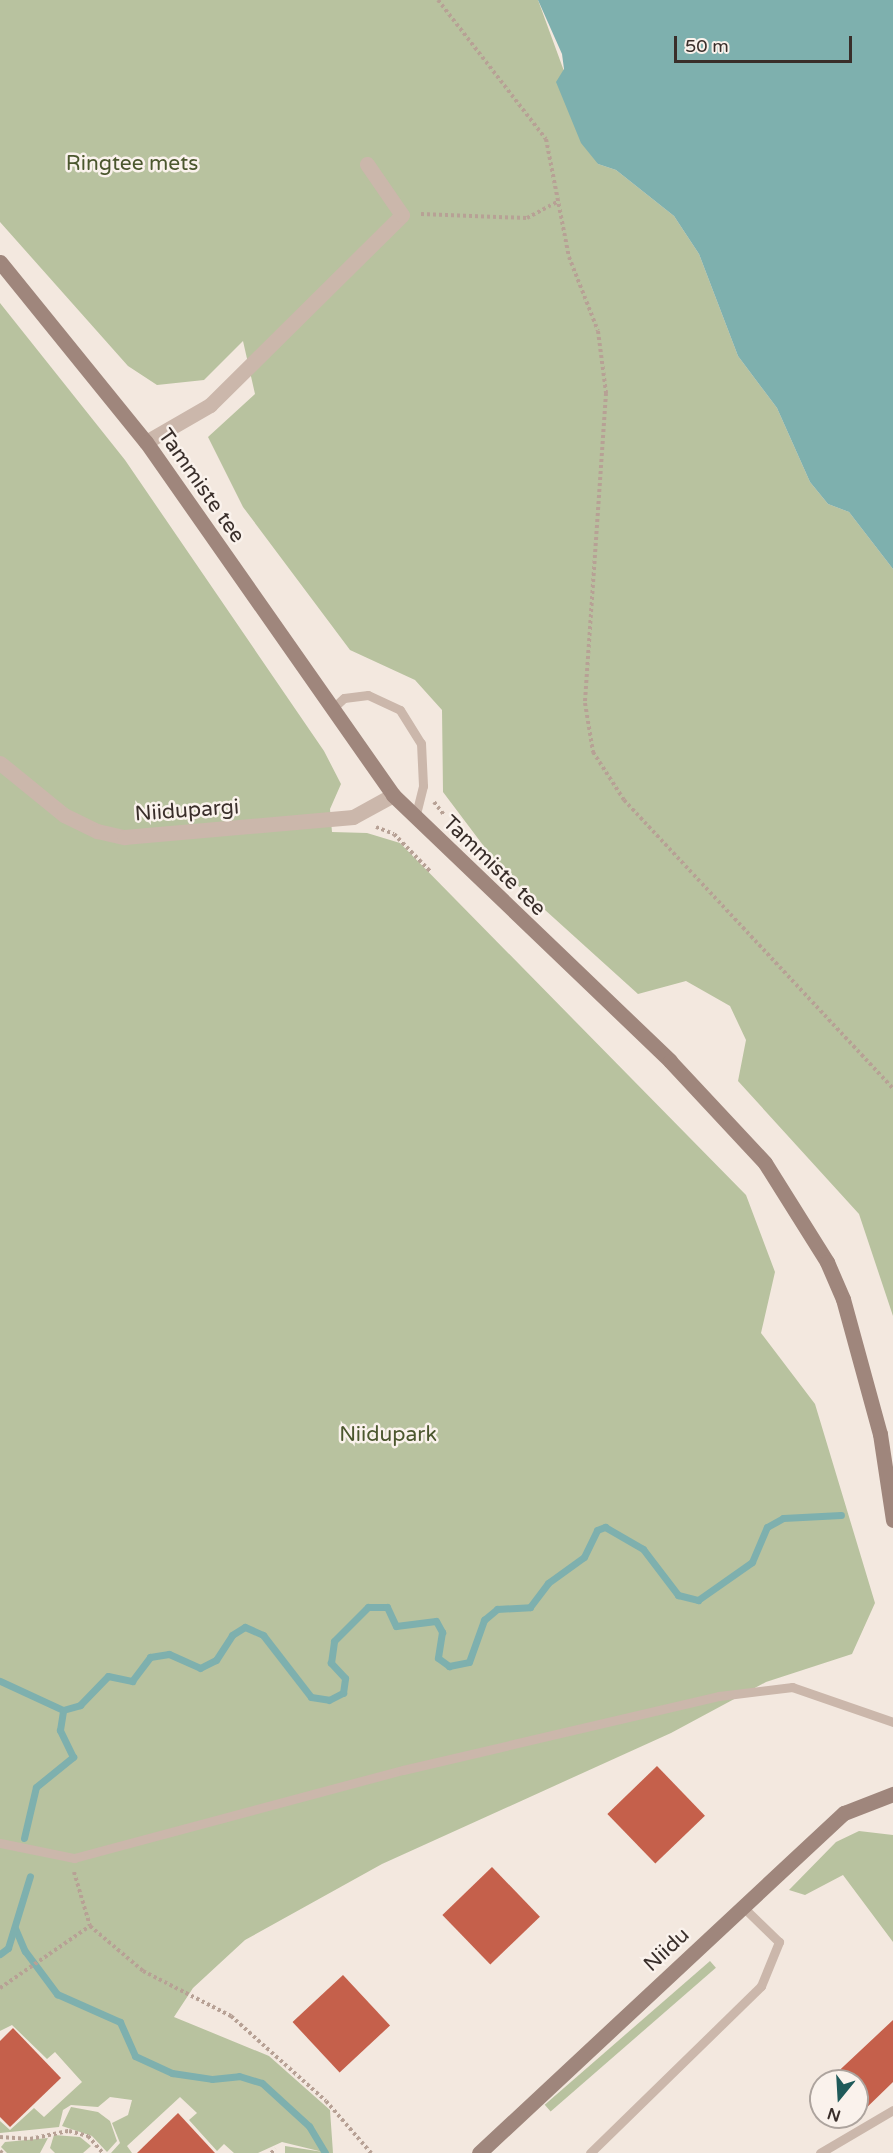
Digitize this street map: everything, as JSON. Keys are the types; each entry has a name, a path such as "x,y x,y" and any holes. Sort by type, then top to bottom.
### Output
{"main road":[{"name":"Tammiste tee","path":"0,262 146,442 393,795 670,1061 765,1163 827,1262 843,1299 880,1434 893,1520"},
{"name":"Niidu","path":"479,2153 844,1813 893,1794"}],"street":[{"path":"146,442 210,405 402,215 367,164"},
{"name":"Niidupargi","path":"0,763 64,815 96,831 124,837 353,817 393,795"}],"lane":[{"path":"332,709 344,698 368,695 399,710 421,743 423,786 415,818"},
{"path":"0,1843 74,1858 403,1770 719,1696 792,1687 893,1722"},
{"path":"590,2153 761,1986 779,1942 743,1907"},
{"path":"820,2153 893,2110"}],"path":[{"path":"438,0 546,139 569,257 598,331 606,393 585,703 593,752 624,800 893,1088"},
{"path":"402,215 527,218 559,201"},
{"path":"353,817 394,834 430,871"},
{"path":"74,1858 90,1926 143,1971 239,2023 326,2101 371,2153"},
{"path":"0,1988 90,1926"},
{"path":"0,2137 77,2132 103,2153"},
{"path":"271,2153 276,2149"}],"green space":[{"name":"Ringtee mets","path":"0,0 538,0 598,164 616,170 674,216 699,254 738,356 777,408 810,482 828,504 849,512 893,569 893,1316 859,1214 738,1081 746,1040 730,1006 686,981 638,994 504,873 443,792 442,710 415,680 350,650 243,507 208,437 255,394 243,341 204,380 157,385 128,366 0,222"},
{"name":"Niidupark","path":"0,303 125,460 324,751 341,784 330,809 332,832 367,833 400,843 746,1195 775,1272 761,1333 815,1404 875,1603 852,1654 766,1682 671,1733 382,1864 245,1940 193,1988 174,2017 269,2056 330,2110 333,2153 285,2153 285,2146 323,2152 282,2142 258,2153 234,2153 224,2144 217,2151 189,2120 197,2113 180,2097 127,2146 132,2153 111,2153 120,2143 112,2123 128,2115 132,2100 110,2097 98,2107 71,2105 63,2110 59,2127 0,2133 0,2121 10,2130 34,2108 44,2117 82,2082 55,2052 47,2059 12,2025 0,2031"},
{"path":"859,1831 893,1835 893,1942 843,1875 805,1895 789,1890 836,1842"},
{"path":"710,1961 716,1968 551,2111 545,2105"},
{"path":"71,2107 98,2112 110,2121 117,2141 107,2152 92,2136 62,2126"},
{"path":"54,2135 80,2137 91,2146 83,2153 55,2153 50,2148"},
{"path":"48,2138 40,2153 7,2153 1,2147 5,2142"}],"water":[{"path":"538,0 893,0 893,569 849,512 828,504 810,482 777,408 738,356 699,254 674,216 616,170 598,164 581,143 556,82 564,69 562,54"}],"building":[{"path":"657,1766 705,1816 655,1864 607,1814"},
{"path":"492,1867 540,1917 490,1965 442,1915"},
{"path":"343,1975 390,2025 340,2073 293,2022"},
{"path":"893,2020 893,2082 869,2105 869,2069 841,2069"},
{"path":"13,2028 61,2078 10,2127 0,2117 0,2041"},
{"path":"178,2113 215,2153 137,2153"}],"waterway":[{"path":"24,1838 36,1787 73,1757 60,1730 63,1710 80,1705 108,1676 132,1681 150,1657 169,1654 200,1668 216,1660 232,1635 245,1627 263,1635 311,1697 329,1700 343,1693 345,1678 331,1663 334,1641 368,1607 387,1607 396,1626 436,1621 442,1632 438,1658 449,1666 469,1662 484,1620 497,1609 530,1607 548,1583 584,1557 597,1530 605,1527 643,1549 678,1595 698,1600 752,1562 767,1527 783,1518 841,1515"},
{"path":"0,1681 63,1710"},
{"path":"0,1954 8,1948 30,1876"},
{"path":"15,1928 25,1951 57,1994 120,2022 135,2056 172,2073 212,2079 239,2076 262,2083 309,2126 325,2153"}]}
